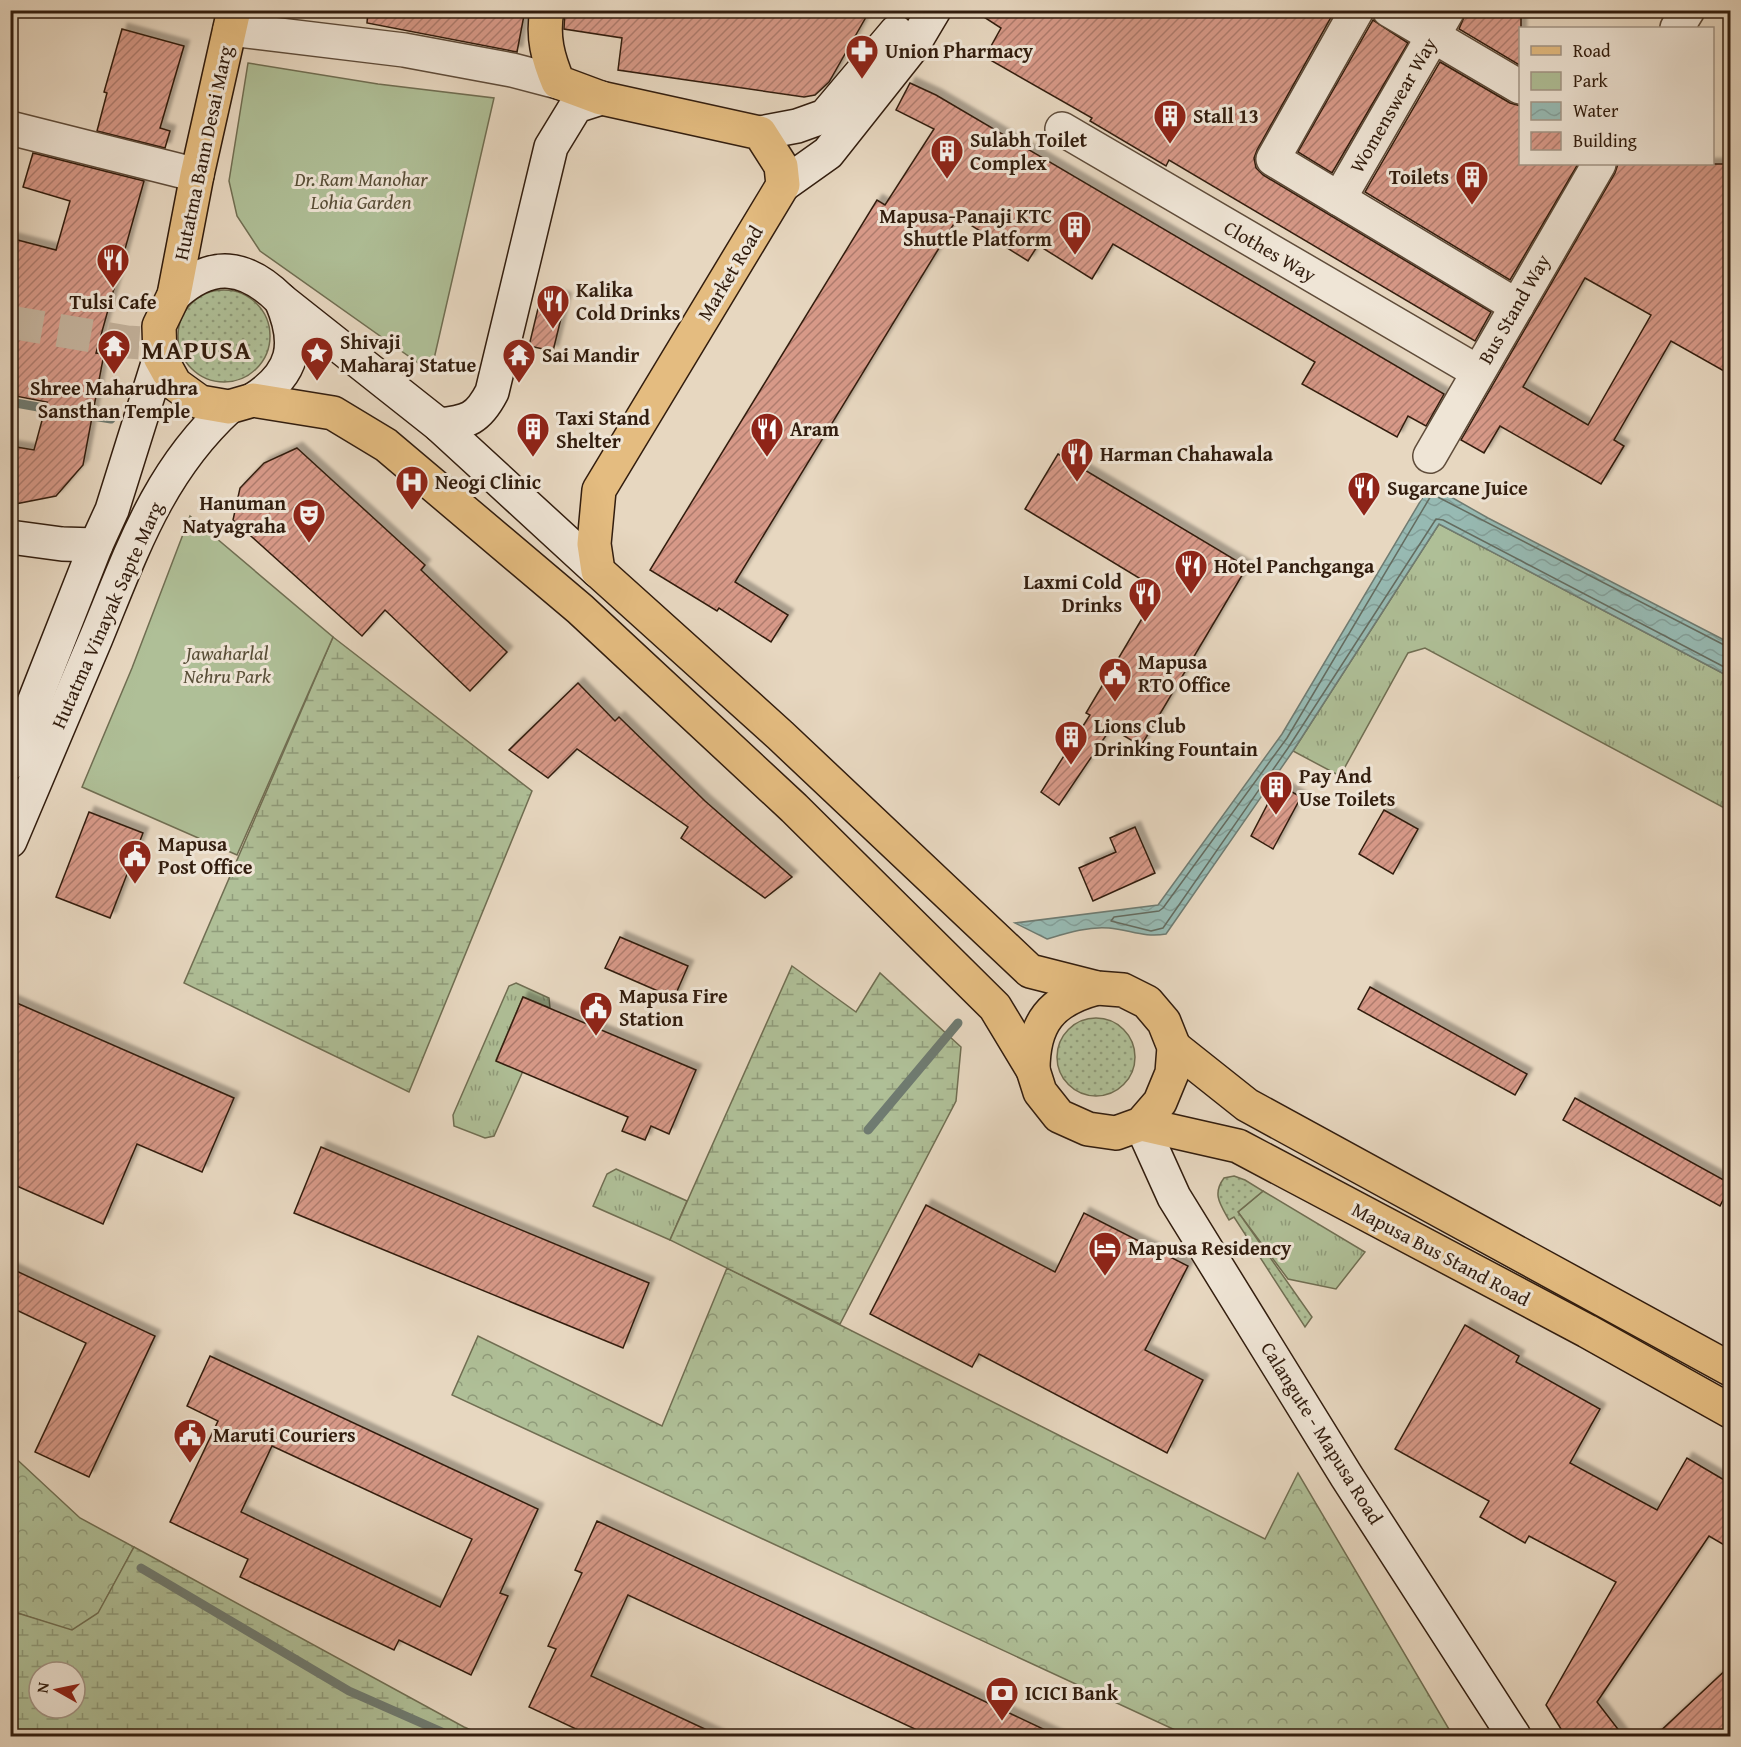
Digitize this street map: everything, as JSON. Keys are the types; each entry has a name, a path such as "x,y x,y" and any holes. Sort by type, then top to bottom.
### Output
{"main road":[{"path":"547,10 546,52 558,82"},
{"path":"232,20 512,70 558,82 601,98 760,133 797,126 825,116 894,35 908,10"},
{"name":"Market Road","path":"598,571 594,544 598,490 783,185 828,153 912,47 934,10"},
{"path":"1357,10 1273,159 1517,306"},
{"path":"1389,10 1440,23 1519,85"},
{"path":"1678,27 1688,10"},
{"name":"Hutatma Bann Desai Marg","path":"174,295 197,175 232,20"},
{"name":"Womenswear Way","path":"1339,199 1440,23"},
{"path":"439,425 460,423 482,411 492,392 551,147 576,106 601,98"},
{"path":"10,128 197,175"},
{"name":"Clothes Way","path":"1062,129 1478,372"},
{"path":"760,133 781,166 783,185"},
{"name":"Bus Stand Way","path":"1430,456 1598,165"},
{"path":"237,271 262,281 281,300 439,425 780,735 1030,971 1097,988 1123,990 1147,1002 1164,1022 1174,1047 1172,1073 1160,1102 1141,1124 1116,1133 1088,1130 1059,1116 1040,1092 1033,1070 995,1007 794,808 580,609 386,445 333,413 200,402 175,384 160,357 159,326 164,310 174,295 186,284 210,272 237,271"},
{"path":"241,404 272,388 285,371 292,351 291,324 281,300"},
{"name":"Hutatma Vinayak Sapte Marg","path":"10,763 112,510 160,357"},
{"name":"Hutatma Vinayak Sapte Marg","path":"10,840 146,519 181,459 206,429 241,404"},
{"path":"10,537 62,544 96,545"},
{"path":"1033,1070 1033,1047 1041,1025 1055,1006 1074,994 1097,988"},
{"name":"Mapusa Bus Stand Road","path":"1174,1047 1247,1105 1731,1369"},
{"name":"Mapusa Bus Stand Road","path":"1141,1124 1238,1146 1587,1331 1731,1411"},
{"name":"Calangute - Mapusa Road","path":"1141,1124 1174,1197 1347,1477 1514,1737"}],"green space":[{"name":"Dr. Ram Manohar Lohia Garden","path":"248,63 378,84 494,98 431,372 260,251 237,216 229,181"},
{"path":"224,290 250,298 262,310 270,336 262,362 250,374 224,382 198,374 186,362 178,336 186,310 198,298"},
{"name":"Jawaharlal Nehru Park","path":"190,516 333,637 237,855 82,787 132,668"},
{"path":"1439,524 1730,677 1730,811 1425,648 1408,653 1340,776 1293,751"},
{"path":"333,637 532,791 409,1092 184,983"},
{"path":"792,966 856,1012 880,973 961,1047 956,1101 840,1324 670,1240"},
{"path":"516,983 549,998 550,1008 523,997 496,1060 523,1071 494,1136 485,1138 454,1126 453,1115 509,986"},
{"path":"1096,1018 1111,1021 1123,1030 1132,1042 1135,1057 1132,1072 1123,1084 1111,1093 1096,1096 1081,1093 1069,1084 1060,1072 1057,1057 1060,1042 1069,1030 1081,1021"},
{"path":"616,1169 687,1201 670,1240 593,1206 607,1174"},
{"path":"1234,1176 1263,1191 1238,1212 1312,1317 1305,1327 1234,1217 1229,1220 1220,1204 1218,1189 1220,1184 1224,1178"},
{"path":"1263,1191 1365,1252 1336,1289 1288,1279 1238,1212"},
{"path":"727,1268 1265,1539 1298,1473 1453,1736 1188,1736 452,1395 478,1336 662,1426"},
{"path":"10,1453 80,1518 134,1547 98,1614 72,1631 11,1611"},
{"path":"134,1547 464,1727 485,1736 11,1736 11,1611 72,1630 98,1613"}],"water":[{"path":"1430,485 1488,518 1730,643 1730,677 1439,524 1293,751 1166,934 1144,934 1094,928 1047,939 1015,923 1158,905 1282,734"}],"building":[{"path":"368,10 525,10 517,52 367,23"},
{"path":"565,10 659,10 702,17 703,10 756,10 800,17 804,10 870,10 829,82 815,95 804,97 618,70 622,38 564,29"},
{"path":"973,10 1335,10 1257,150 1254,158 1256,168 1263,175 1491,312 1475,341 1169,160 1166,166 1090,121 1092,118 985,57 1001,28"},
{"path":"1467,10 1521,10 1519,65 1459,29"},
{"path":"1373,20 1408,43 1332,173 1298,152"},
{"path":"122,29 184,46 160,128 170,131 165,148 97,131 107,93 104,92"},
{"path":"1440,62 1510,103 1519,105 1519,165 1577,165 1510,280 1365,192"},
{"path":"910,83 936,95 1444,394 1426,426 1408,416 1397,437 1302,384 1315,362 1113,244 1092,279 1038,245 1028,261 958,217 735,582 788,615 771,642 719,608 717,611 650,570 877,200 885,205 934,129 896,110"},
{"path":"33,153 144,181 96,353 104,354 83,465 56,496 10,505 10,446 34,450 47,402 10,395 10,238 56,250 70,201 23,187"},
{"path":"1731,164 1731,375 1671,341 1614,440 1624,446 1601,484 1500,426 1484,453 1461,440 1618,165","holes":["1585,278 1651,315 1588,425 1523,387"]},
{"path":"542,292 566,298 553,351 529,346"},
{"path":"297,448 425,565 421,570 507,652 470,691 385,610 362,636 233,520 240,488 264,463"},
{"path":"1058,454 1247,567 1141,746 1111,728 1059,805 1041,792 1090,715 1086,713 1159,590 1025,509"},
{"path":"578,683 615,721 619,717 705,801 792,877 765,898 681,838 688,827 577,749 548,778 509,750"},
{"name":"Pay And Use Toilets","path":"1278,784 1301,797 1273,849 1251,836"},
{"path":"1384,810 1418,829 1393,874 1359,854"},
{"path":"89,812 143,833 110,918 56,897"},
{"path":"1135,827 1155,873 1093,901 1079,868 1116,852 1110,838"},
{"path":"620,937 688,966 674,998 605,968"},
{"path":"1370,987 1527,1074 1515,1095 1358,1009"},
{"name":"Mapusa Fire Station","path":"523,997 696,1070 669,1134 651,1126 645,1140 622,1131 628,1117 496,1061"},
{"path":"10,1000 234,1098 202,1172 137,1144 103,1224 10,1183"},
{"path":"1575,1098 1731,1184 1720,1206 1563,1120"},
{"path":"321,1147 649,1283 623,1348 294,1213"},
{"path":"926,1205 1055,1272 1084,1213 1188,1266 1145,1350 1203,1380 1167,1453 979,1354 972,1367 870,1314"},
{"path":"10,1268 155,1336 89,1477 35,1452 86,1343 10,1307"},
{"path":"1465,1325 1519,1356 1516,1362 1600,1409 1570,1463 1657,1510 1687,1458 1731,1484 1731,1549 1709,1536 1597,1702 1624,1737 1566,1737 1546,1705 1616,1582 1529,1536 1525,1543 1480,1517 1489,1501 1395,1449"},
{"path":"210,1356 538,1509 500,1593 508,1596 471,1675 399,1640 394,1650 240,1577 248,1559 170,1522 218,1421 187,1406","holes":["272,1446 472,1539 440,1607 241,1512"]},
{"path":"597,1521 1060,1737 932,1737 628,1595 591,1676 722,1737 593,1737 529,1707 556,1649 548,1646 582,1573 575,1570"},
{"path":"1731,1665 1731,1725 1717,1737 1654,1737"}],"waterway":[{"path":"10,402 55,410"},
{"path":"81,414 111,419"},
{"path":"868,1130 958,1023"},
{"path":"141,1568 349,1691 451,1736"}],"tunnel":[{"path":"10,322 127,342 158,344"}],"place":[{"name":"Union Pharmacy","path":"862,80"},
{"name":"Stall 13","path":"1170,145"},
{"name":"Sulabh Toilet Complex","path":"947,180"},
{"name":"Toilets","path":"1472,206"},
{"name":"Mapusa-Panaji KTC Shuttle Platform","path":"1075,256"},
{"name":"Tulsi Cafe","path":"113,289"},
{"name":"Kalika Cold Drinks","path":"553,330"},
{"name":"Shree Maharudhra Sansthan Temple","path":"114,375"},
{"name":"Shivaji Maharaj Statue","path":"317,382"},
{"name":"Sai Mandir","path":"519,384"},
{"name":"Taxi Stand Shelter","path":"533,458"},
{"name":"Aram","path":"767,458"},
{"name":"Harman Chahawala","path":"1077,483"},
{"name":"Neogi Clinic","path":"412,511"},
{"name":"Sugarcane Juice","path":"1364,517"},
{"name":"Hanuman Natyagraha","path":"309,544"},
{"name":"Hotel Panchganga","path":"1191,595"},
{"name":"Laxmi Cold Drinks","path":"1145,623"},
{"name":"Mapusa RTO Office","path":"1115,703"},
{"name":"Lions Club Drinking Fountain","path":"1071,766"},
{"name":"Pay And Use Toilets","path":"1276,816"},
{"name":"Mapusa Post Office","path":"135,885"},
{"name":"Mapusa Fire Station","path":"596,1037"},
{"name":"Mapusa Residency","path":"1105,1277"},
{"name":"Maruti Couriers","path":"190,1464"},
{"name":"ICICI Bank","path":"1002,1722"}],"district":[{"name":"MAPUSA","path":"197,350"}]}
